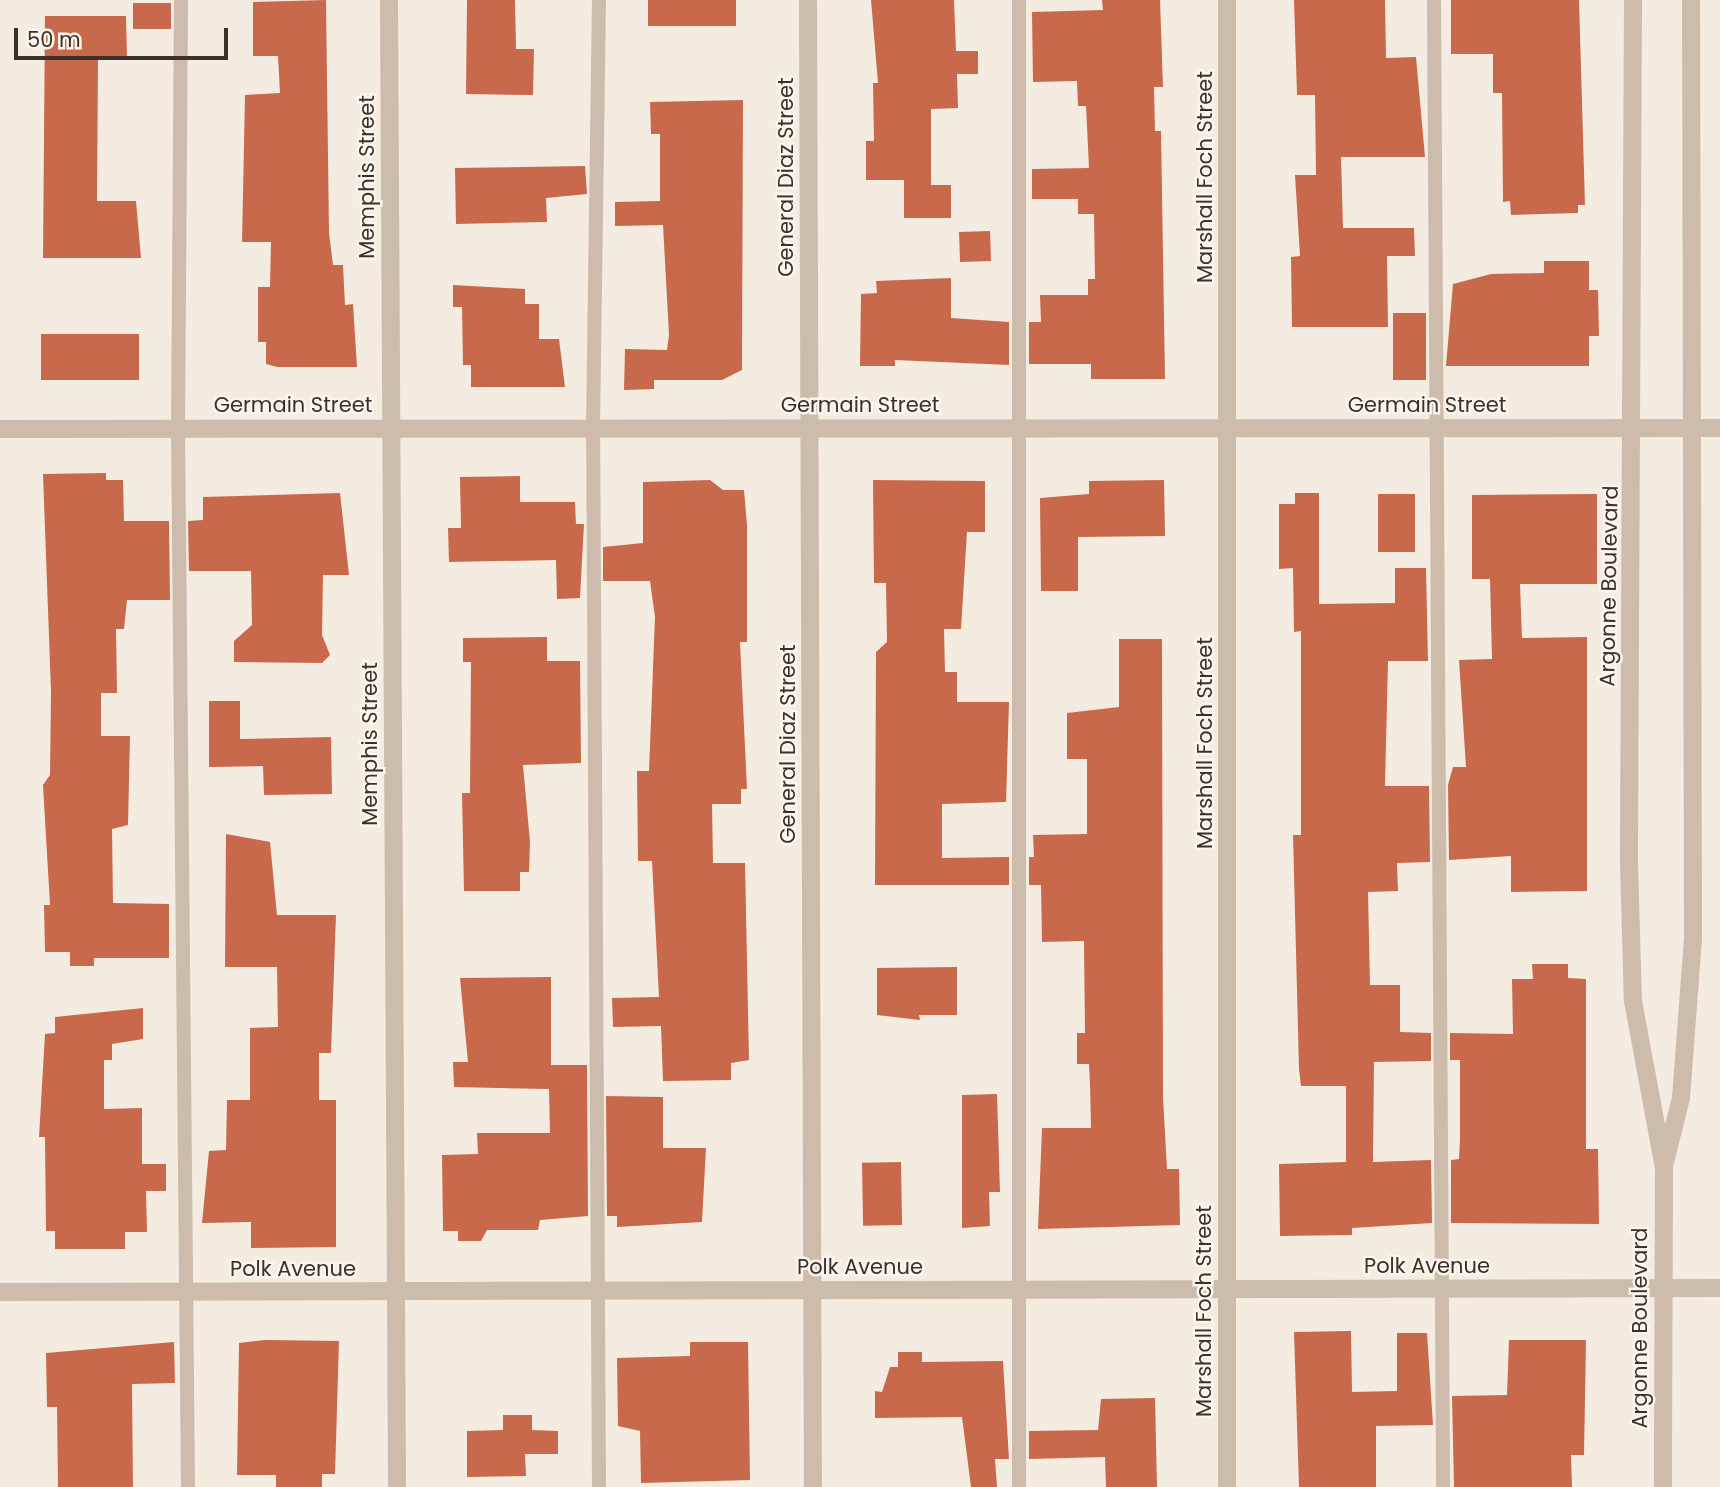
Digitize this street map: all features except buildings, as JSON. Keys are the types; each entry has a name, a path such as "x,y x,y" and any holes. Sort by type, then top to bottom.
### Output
{"street":[{"name":"Memphis Street","path":"389,0 397,1487"},
{"name":"General Diaz Street","path":"808,0 813,1487"},
{"name":"Marshall Foch Street","path":"1227,0 1227,1487"},
{"name":"Argonne Boulevard","path":"1633,0 1633,1001 1664,1169 1663,1487"},
{"name":"Argonne Boulevard","path":"1664,1169 1681,1098 1693,937 1691,0"},
{"name":"Germain Street","path":"0,429 1720,428"},
{"name":"Polk Avenue","path":"0,1292 1720,1287"}],"lane":[{"path":"181,0 178,428 188,1487"},
{"path":"599,0 593,428 599,1487"},
{"path":"1019,0 1019,1487"},
{"path":"1434,0 1443,1487"}]}
